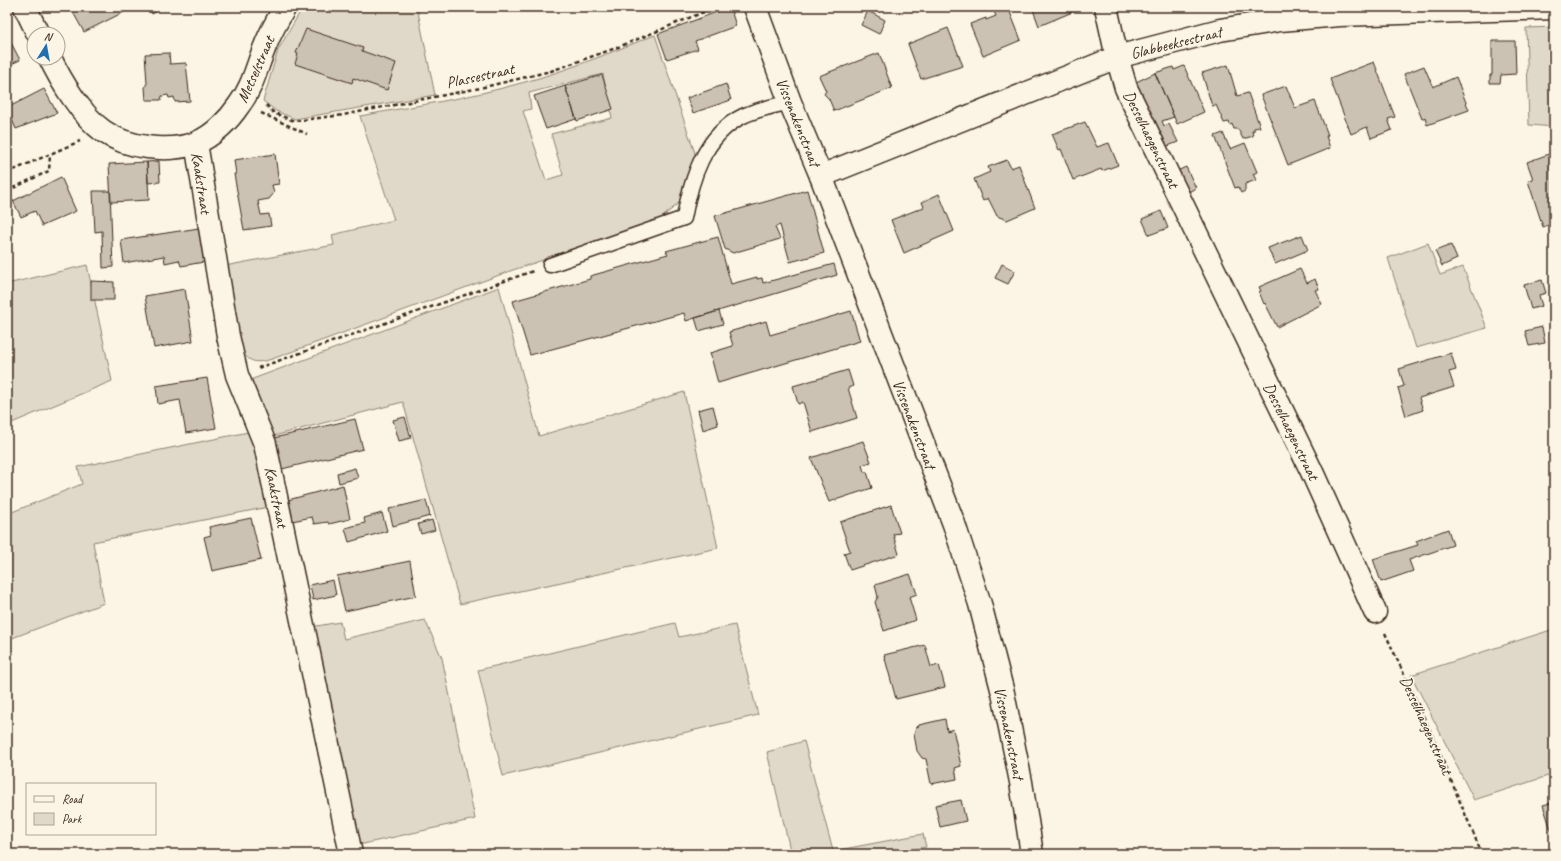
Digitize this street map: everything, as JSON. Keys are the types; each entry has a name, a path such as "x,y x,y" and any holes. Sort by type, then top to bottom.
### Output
{"street":[{"path":"25,7 34,26"},
{"name":"Metselstraat","path":"55,66 87,116 103,131 124,143 142,147 166,148 196,143 216,130 245,96 266,45 286,7"},
{"name":"Vissenakenstraat","path":"755,7 790,102 821,176 954,524 980,604 1003,693 1021,782 1032,854"},
{"name":"Desselhaegenstraat","path":"1106,7 1116,57 1126,88 1309,465 1376,612"},
{"name":"Glabbeeksestraat","path":"821,176 1116,57 1220,30 1280,20 1348,14 1554,8"},
{"name":"Kaakstraat","path":"196,143 215,265 228,336 237,375 265,444 351,854"}],"lane":[{"path":"550,265 684,218 690,187 704,155 720,133 742,116 790,102"}],"path":[{"name":"Plassestraat","path":"245,96 274,113 294,121 343,115 480,88 551,71 616,48 716,7"},
{"path":"245,96 307,134"},
{"path":"7,173 103,131"},
{"path":"7,191 49,171 50,155"},
{"path":"237,375 550,265"},
{"name":"Desselhaegenstraat","path":"1376,612 1431,733 1482,854"}],"green space":[{"path":"303,7 417,7 435,95 295,119 276,111 263,101 278,50"},
{"path":"1554,27 1554,127 1529,125 1526,28"},
{"path":"655,35 695,153 680,202 657,222 513,270 272,359 261,362 253,361 250,360 240,349 225,266 334,245 332,235 394,220 360,116 482,93 538,78 589,61","holes":["603,74 612,118 551,134 563,175 546,180 523,111 531,109 529,93"]},
{"path":"1428,243 1440,275 1463,267 1487,328 1416,348 1388,258"},
{"path":"87,265 112,381 7,425 7,284"},
{"path":"499,287 539,436 684,392 718,548 460,604 403,402 270,437 250,380"},
{"path":"253,431 274,506 93,542 104,603 7,640 7,514 82,484 78,467"},
{"path":"425,620 442,658 475,819 359,845 311,627 340,622 344,639"},
{"path":"675,623 679,637 735,625 758,715 503,776 478,670"},
{"path":"1554,629 1554,774 1474,800 1411,675"},
{"path":"804,741 833,851 923,834 926,847 886,854 791,854 767,752"}],"building":[{"path":"70,7 132,7 132,8 84,32"},
{"path":"148,7 165,7 152,14"},
{"path":"730,7 736,26 695,41 698,49 667,59 658,34"},
{"path":"992,7 1008,7 1021,40 983,56 970,24 996,16"},
{"path":"1032,7 1081,7 1082,8 1039,26"},
{"path":"868,11 885,20 879,34 861,25"},
{"path":"948,28 963,66 921,79 908,44"},
{"path":"306,29 363,48 362,51 396,63 387,90 353,78 352,83 295,64 298,54 296,53"},
{"path":"7,35 20,60 7,66"},
{"path":"1492,41 1515,41 1516,74 1501,75 1500,83 1490,83 1490,75 1492,75"},
{"path":"169,53 170,64 186,63 190,101 175,102 174,97 169,98 168,95 162,96 161,100 146,100 145,87 147,83 145,54"},
{"path":"879,53 892,88 834,111 829,99 824,94 826,91 819,76"},
{"path":"1374,62 1395,117 1388,119 1392,130 1371,138 1367,127 1351,134 1330,79"},
{"path":"1228,65 1237,96 1248,93 1260,127 1254,128 1254,131 1252,131 1253,136 1243,139 1238,129 1234,129 1232,124 1230,125 1229,122 1224,123 1216,105 1212,106 1202,73"},
{"path":"1184,66 1204,112 1177,124 1155,73 1173,67 1174,70"},
{"path":"1424,66 1433,87 1456,77 1469,110 1427,125 1425,117 1422,119 1404,74"},
{"path":"1155,73 1174,117 1162,121 1164,126 1169,124 1178,142 1163,148 1134,83"},
{"path":"602,75 613,109 577,121 565,86"},
{"path":"726,84 731,100 693,113 687,98"},
{"path":"565,86 576,119 546,129 534,96"},
{"path":"1286,86 1295,108 1315,101 1328,135 1326,136 1330,148 1288,165 1261,95"},
{"path":"44,89 57,113 16,129 7,108"},
{"path":"1085,122 1097,147 1109,143 1118,165 1102,171 1101,169 1073,180 1061,149 1059,150 1052,134"},
{"path":"1223,133 1230,149 1245,143 1257,172 1253,174 1256,180 1245,184 1245,191 1241,193 1238,187 1235,188 1215,136"},
{"path":"275,154 279,184 272,185 274,193 269,199 258,201 261,215 269,214 271,226 244,230 234,174 236,174 234,160"},
{"path":"1549,154 1550,158 1554,157 1554,198 1552,199 1554,205 1554,223 1543,227 1528,181 1533,179 1527,162"},
{"path":"1007,160 1011,168 1019,165 1035,208 1007,220 997,216 988,198 983,201 974,179 990,172 988,167"},
{"path":"159,161 160,182 148,183 147,162"},
{"path":"147,162 149,200 111,202 109,164"},
{"path":"1186,167 1196,188 1186,193 1175,172"},
{"path":"61,177 76,211 42,226 35,211 21,217 13,201"},
{"path":"807,190 824,253 790,262 780,225 775,227 780,239 733,253 725,249 715,216"},
{"path":"93,191 110,191 113,267 103,268 102,231 95,232"},
{"path":"939,194 954,231 904,253 891,220 924,207 922,202"},
{"path":"1161,211 1168,228 1149,235 1142,219"},
{"path":"199,228 204,262 181,266 179,260 165,263 164,256 124,263 121,240"},
{"path":"1302,235 1308,250 1275,264 1268,248"},
{"path":"718,237 731,284 757,277 757,279 762,278 763,283 834,264 837,275 686,321 684,313 530,355 513,301 590,279 590,276 668,254 666,251"},
{"path":"1451,245 1457,259 1442,266 1435,251"},
{"path":"1002,264 1015,271 1008,284 995,278"},
{"path":"1300,269 1307,283 1315,279 1319,289 1315,290 1322,304 1277,327 1265,303 1264,304 1259,292 1261,291 1259,287"},
{"path":"1542,280 1546,293 1539,295 1542,306 1531,309 1524,285"},
{"path":"91,281 114,282 114,300 91,300"},
{"path":"185,289 193,341 154,348 145,296"},
{"path":"719,311 723,324 699,331 695,318"},
{"path":"851,311 860,341 718,383 710,353 733,346 729,332 766,321 770,335"},
{"path":"1542,327 1545,343 1529,346 1525,331"},
{"path":"1451,353 1456,370 1449,372 1454,387 1419,398 1423,410 1406,416 1398,388 1404,386 1399,369"},
{"path":"848,370 853,386 848,388 857,418 812,432 803,402 798,404 793,386"},
{"path":"207,378 216,428 186,433 180,400 158,404 156,386"},
{"path":"713,406 718,425 703,430 698,410"},
{"path":"405,417 411,438 399,441 393,420"},
{"path":"355,419 363,449 282,469 274,438"},
{"path":"863,441 871,462 862,465 864,472 867,472 872,488 829,502 811,458"},
{"path":"355,468 358,478 339,483 337,473"},
{"path":"343,485 350,519 329,524 328,522 314,524 312,517 292,521 288,500"},
{"path":"426,500 430,516 393,526 389,509"},
{"path":"891,505 900,533 893,534 899,554 850,570 844,553 850,551 840,522"},
{"path":"382,513 387,531 349,542 345,528 365,523 364,518"},
{"path":"251,518 261,560 212,571 204,537 211,535 209,527"},
{"path":"432,520 435,530 421,534 418,524"},
{"path":"1448,529 1453,545 1409,560 1413,571 1381,582 1373,559 1418,545 1416,541"},
{"path":"410,561 416,596 345,611 337,576"},
{"path":"910,574 917,594 909,597 916,620 884,631 875,602 878,597 875,585"},
{"path":"333,580 336,595 313,600 310,585"},
{"path":"925,645 931,667 939,665 945,687 896,699 884,655"},
{"path":"945,719 947,731 953,729 961,766 955,768 957,779 931,784 926,759 922,758 917,751 914,734 916,727 919,725"},
{"path":"961,800 966,821 940,827 935,805"},
{"path":"1554,802 1554,839 1543,805"}]}
